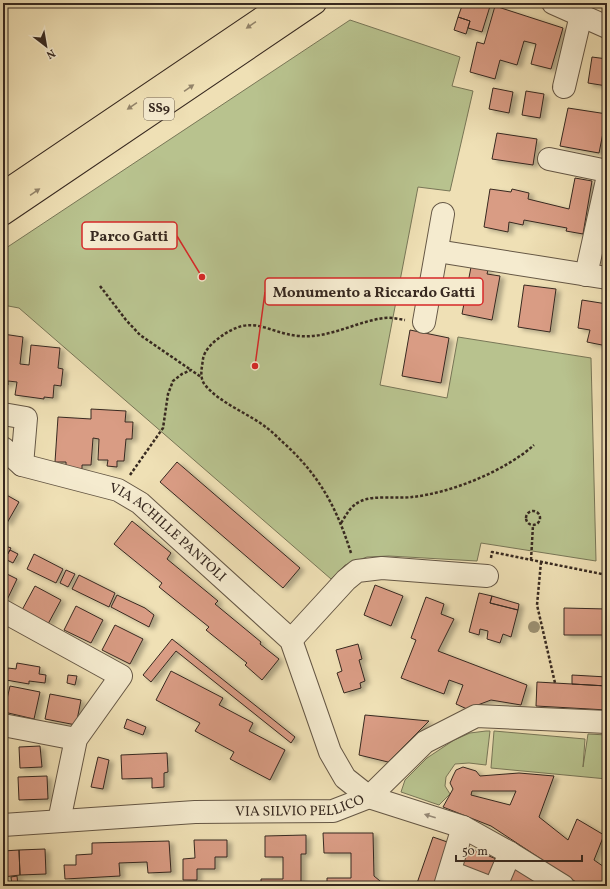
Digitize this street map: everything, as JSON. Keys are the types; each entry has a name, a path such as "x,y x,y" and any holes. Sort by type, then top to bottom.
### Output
{"main road":[{"name":"SS9","path":"3,193 284,3"},
{"name":"SS9","path":"3,214 315,3"}],"street":[{"path":"553,3 607,27"},
{"path":"564,87 581,15"},
{"path":"549,159 607,171"},
{"path":"437,251 597,276 607,180"},
{"path":"424,322 443,214"},
{"path":"3,414 26,418 22,464"},
{"name":"VIA ACHILLE PANTOLI","path":"3,448 22,464 118,490 140,503 291,640 330,752 345,778 369,797"},
{"path":"291,640 346,580 357,571 382,568 487,576"},
{"path":"3,611 121,676 76,739 59,822"},
{"name":"VIA SILVIO PELLICO","path":"3,825 195,812 333,811 369,797 425,742 476,716 607,722"},
{"path":"3,725 76,739"},
{"path":"369,797 463,827 510,853 563,886"},
{"path":"463,827 448,879 486,886"},
{"path":"496,886 510,853"}],"path":[{"path":"100,286 126,320 140,335 201,377 205,384 218,396 268,428 294,452 314,474 330,499 341,524 357,571"},
{"path":"201,377 204,356 213,342 226,332 240,327 254,324 298,336 321,336 385,318 424,322"},
{"path":"118,490 140,462 163,428 168,394 173,381 182,374 191,370"},
{"path":"341,524 349,508 362,500 426,496 449,489 508,463 522,455 534,445"},
{"path":"533,510 537,512 540,519 538,523 533,525 527,522 525,518 528,511 533,510"},
{"path":"531,560 533,525"},
{"path":"487,576 492,552 607,576"},
{"path":"541,562 537,605 555,683"}],"green space":[{"path":"350,20 460,57 452,86 473,91 450,191 418,187 380,385 447,398 458,337 591,358 596,561 481,543 477,561 389,556 367,557 345,565 331,579 19,308 3,305 3,250"},
{"path":"490,731 486,765 469,763 455,764 446,777 445,786 450,794 439,805 401,792 405,780 427,758 454,740 470,733"},
{"path":"494,731 585,739 583,767 588,734 607,735 607,779 491,768"}],"building":[{"path":"463,3 491,3 482,32 468,28 470,21 458,17"},
{"path":"495,6 563,28 551,69 531,64 536,44 524,41 517,65 500,60 495,79 470,72 477,42 484,44"},
{"path":"458,17 470,21 466,34 454,30"},
{"path":"592,57 607,59 607,86 588,83"},
{"path":"493,88 513,92 509,113 489,109"},
{"path":"526,91 544,94 540,118 522,115"},
{"path":"568,108 607,114 607,134 603,133 599,153 560,146"},
{"path":"497,133 537,139 533,165 492,159"},
{"path":"575,178 592,181 583,234 566,231 567,228 524,220 523,225 509,222 508,232 484,227 490,189 511,192 512,189 529,193 528,199 569,209"},
{"path":"471,267 488,270 487,274 500,276 492,320 462,314"},
{"path":"524,285 556,289 550,332 518,327"},
{"path":"582,300 607,304 607,346 587,342 590,330 578,328"},
{"path":"410,330 449,338 441,383 402,376"},
{"path":"3,334 23,337 20,364 29,365 31,345 60,348 58,368 63,369 61,386 54,385 53,398 44,397 44,399 15,395 17,382 8,381 8,385 3,384"},
{"path":"91,409 126,411 125,422 133,422 132,439 126,439 124,461 117,461 117,467 107,466 108,460 98,460 99,439 93,438 91,465 82,465 82,469 66,467 66,462 55,462 58,417 91,419"},
{"path":"177,462 300,568 283,588 160,482"},
{"path":"3,493 19,502 7,523 3,520"},
{"path":"132,521 171,553 167,559 218,601 215,604 279,659 262,680 245,665 247,663 206,630 209,627 159,587 162,583 114,544"},
{"path":"3,545 11,548 5,559 3,558"},
{"path":"10,550 18,554 13,563 5,559"},
{"path":"34,554 63,569 56,583 27,569"},
{"path":"66,570 75,574 68,587 60,583"},
{"path":"3,572 17,579 6,602 3,600"},
{"path":"79,575 115,593 109,607 72,589"},
{"path":"375,585 403,596 391,626 364,615"},
{"path":"35,586 61,600 48,624 22,610"},
{"path":"479,593 492,596 490,603 518,610 511,637 503,634 500,643 487,639 488,631 480,629 479,635 469,632"},
{"path":"117,595 145,608 154,615 149,627 111,607"},
{"path":"492,596 519,604 518,610 490,603"},
{"path":"426,597 444,604 441,614 454,619 438,651 527,685 521,705 491,700 467,709 456,704 463,685 449,680 444,694 401,678 416,640 411,638"},
{"path":"76,606 103,620 91,643 64,630"},
{"path":"564,608 607,609 607,635 564,635"},
{"path":"115,625 143,639 130,664 102,650"},
{"path":"172,639 295,737 291,743 176,651 151,682 143,675"},
{"path":"358,644 362,659 359,660 365,681 360,683 361,688 344,693 337,673 342,671 336,650"},
{"path":"17,663 40,667 39,674 46,675 45,683 29,681 29,684 6,680 8,668 16,669"},
{"path":"171,671 223,698 219,705 253,723 249,731 285,750 270,780 230,759 234,752 195,731 200,723 156,700"},
{"path":"68,675 77,676 75,685 67,683"},
{"path":"572,675 607,677 607,686 572,684"},
{"path":"537,682 607,686 607,710 536,706"},
{"path":"10,686 40,692 34,719 4,712"},
{"path":"50,694 81,700 76,725 45,719"},
{"path":"365,715 429,721 388,762 359,755"},
{"path":"127,719 146,727 143,735 124,728"},
{"path":"40,746 42,767 20,768 19,747"},
{"path":"167,753 168,772 164,773 164,787 152,788 152,778 122,779 121,755"},
{"path":"98,757 109,760 103,789 91,787"},
{"path":"463,767 476,771 480,776 519,773 554,776 539,817 568,840 577,819 604,835 594,860 607,869 607,886 582,886 491,826 443,807 453,789 450,783 456,770","holes":["472,791 516,791 510,805 471,795"]},
{"path":"47,776 48,799 19,800 18,777"},
{"path":"323,833 373,833 374,876 386,886 327,886 327,878 351,878 351,853 324,853"},
{"path":"306,835 306,854 301,854 301,886 261,886 261,879 283,879 283,857 265,857 265,836"},
{"path":"433,837 453,844 438,886 416,886"},
{"path":"194,840 227,840 227,857 215,857 215,869 197,869 197,880 183,880 183,859 195,858"},
{"path":"169,841 171,872 148,873 147,862 119,863 120,876 65,879 64,865 76,865 76,855 92,854 92,843"},
{"path":"465,846 501,861 492,884 456,869"},
{"path":"45,849 46,874 20,875 19,850"},
{"path":"19,850 20,875 3,877 3,851"},
{"path":"511,865 547,886 501,886"},
{"path":"17,876 18,886 12,886 11,877"}],"place":[{"name":"Parco Gatti","path":"202,277"},
{"name":"Monumento a Riccardo Gatti","path":"255,366"}]}
